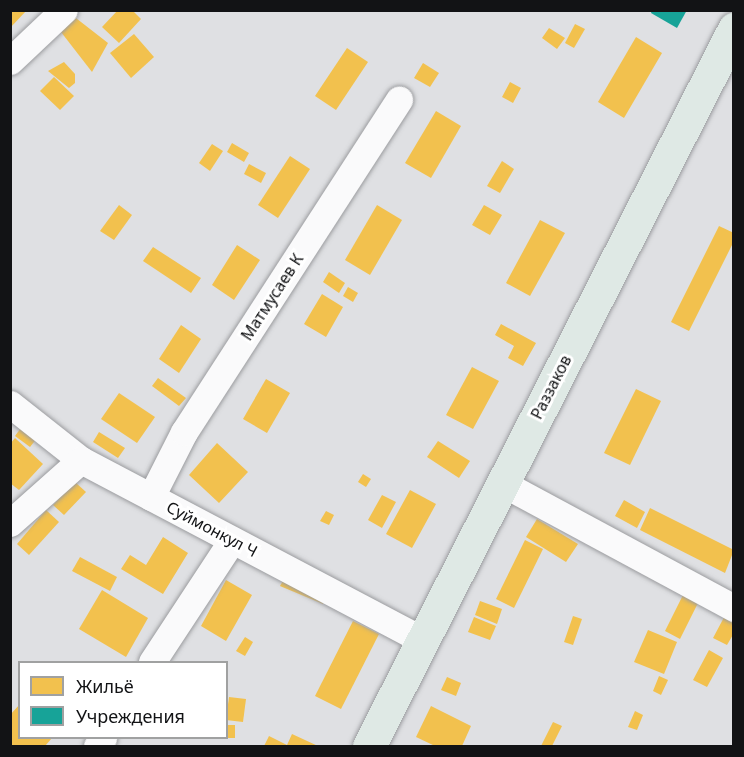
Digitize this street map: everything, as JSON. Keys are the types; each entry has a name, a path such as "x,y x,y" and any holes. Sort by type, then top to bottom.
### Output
{"main road":[{"name":"Раззаков","path":"369,747 734,29"}],"street":[{"path":"10,61 64,10"},
{"name":"Матмусаев К","path":"151,497 184,432 399,100"},
{"name":"Суймонкул Ч","path":"10,404 81,460 422,640"},
{"path":"10,523 81,460"},
{"path":"502,483 734,608"},
{"path":"153,661 232,540"}],"building: Жильё":[{"path":"10,10 27,10 10,28"},
{"path":"118,10 132,10 141,19 119,43 102,27"},
{"path":"72,15 108,43 92,72 61,32"},
{"path":"575,24 585,29 574,48 565,43"},
{"path":"549,28 565,38 557,49 542,38"},
{"path":"134,34 154,57 131,78 110,53"},
{"path":"636,37 662,53 624,118 598,102"},
{"path":"347,48 368,62 336,110 315,96"},
{"path":"64,62 75,74 75,83 69,88 48,71"},
{"path":"423,63 439,73 430,87 414,78"},
{"path":"54,77 74,96 60,110 40,91"},
{"path":"510,82 521,88 513,103 502,97"},
{"path":"436,111 461,126 431,178 405,163"},
{"path":"232,143 249,153 244,162 227,152"},
{"path":"212,144 223,151 210,171 199,163"},
{"path":"290,156 310,169 278,218 258,205"},
{"path":"502,161 514,169 500,193 487,186"},
{"path":"249,164 266,173 261,183 244,174"},
{"path":"119,205 132,215 114,240 100,231"},
{"path":"377,205 402,220 370,275 345,260"},
{"path":"484,205 502,215 490,235 472,225"},
{"path":"540,220 565,233 530,296 506,283"},
{"path":"719,226 734,233 734,241 689,331 671,322"},
{"path":"237,245 260,260 234,300 212,285"},
{"path":"153,247 201,278 191,293 143,261"},
{"path":"329,272 345,283 339,293 323,282"},
{"path":"348,287 358,293 353,302 343,296"},
{"path":"322,294 343,307 326,337 304,324"},
{"path":"501,324 536,343 523,366 508,358 514,346 495,335"},
{"path":"181,325 201,339 179,373 159,359"},
{"path":"472,367 499,381 473,429 446,415"},
{"path":"158,378 186,398 179,406 152,386"},
{"path":"266,379 290,393 267,433 243,419"},
{"path":"636,389 661,401 630,465 604,453"},
{"path":"119,393 155,417 137,443 101,419"},
{"path":"26,421 41,433 30,447 15,436"},
{"path":"99,432 125,448 118,458 93,442"},
{"path":"15,438 43,464 19,490 10,483 10,444"},
{"path":"438,441 470,461 459,478 427,457"},
{"path":"217,443 248,472 219,503 189,475"},
{"path":"363,474 371,479 366,487 358,482"},
{"path":"75,482 86,492 64,515 53,505"},
{"path":"410,490 436,504 412,548 386,534"},
{"path":"382,495 396,502 382,528 368,520"},
{"path":"624,500 645,512 637,528 615,516"},
{"path":"650,508 734,550 725,573 640,530"},
{"path":"46,510 59,522 29,555 17,544"},
{"path":"326,511 334,515 329,525 320,521"},
{"path":"537,519 578,544 566,562 526,537"},
{"path":"163,537 188,553 163,594 121,569 130,555 146,565"},
{"path":"525,540 543,549 514,608 496,599"},
{"path":"80,557 117,577 110,591 72,571"},
{"path":"287,574 328,594 323,604 280,586"},
{"path":"226,580 252,595 226,641 201,626"},
{"path":"102,590 148,618 126,657 79,629"},
{"path":"684,593 699,601 680,639 665,631"},
{"path":"480,601 502,609 497,624 475,615"},
{"path":"729,608 734,611 734,633 727,645 713,638"},
{"path":"573,616 582,619 573,645 564,642"},
{"path":"474,617 496,626 490,640 468,632"},
{"path":"353,621 379,634 341,709 315,696"},
{"path":"648,630 677,642 664,674 634,662"},
{"path":"245,637 253,642 245,656 236,651"},
{"path":"709,650 723,658 707,687 693,680"},
{"path":"659,676 668,680 661,695 653,691"},
{"path":"447,677 461,683 456,696 441,690"},
{"path":"229,697 246,699 243,722 228,720"},
{"path":"18,706 18,739 51,739 45,746 10,746 10,715"},
{"path":"431,706 471,726 462,746 435,746 416,737"},
{"path":"635,711 643,715 637,730 628,727"},
{"path":"553,722 562,726 552,746 541,746"},
{"path":"228,725 235,725 235,738 228,738"},
{"path":"292,734 318,746 264,746 269,736 287,745"}],"building: Учреждения":[{"path":"652,10 687,10 677,28 651,13"}]}
